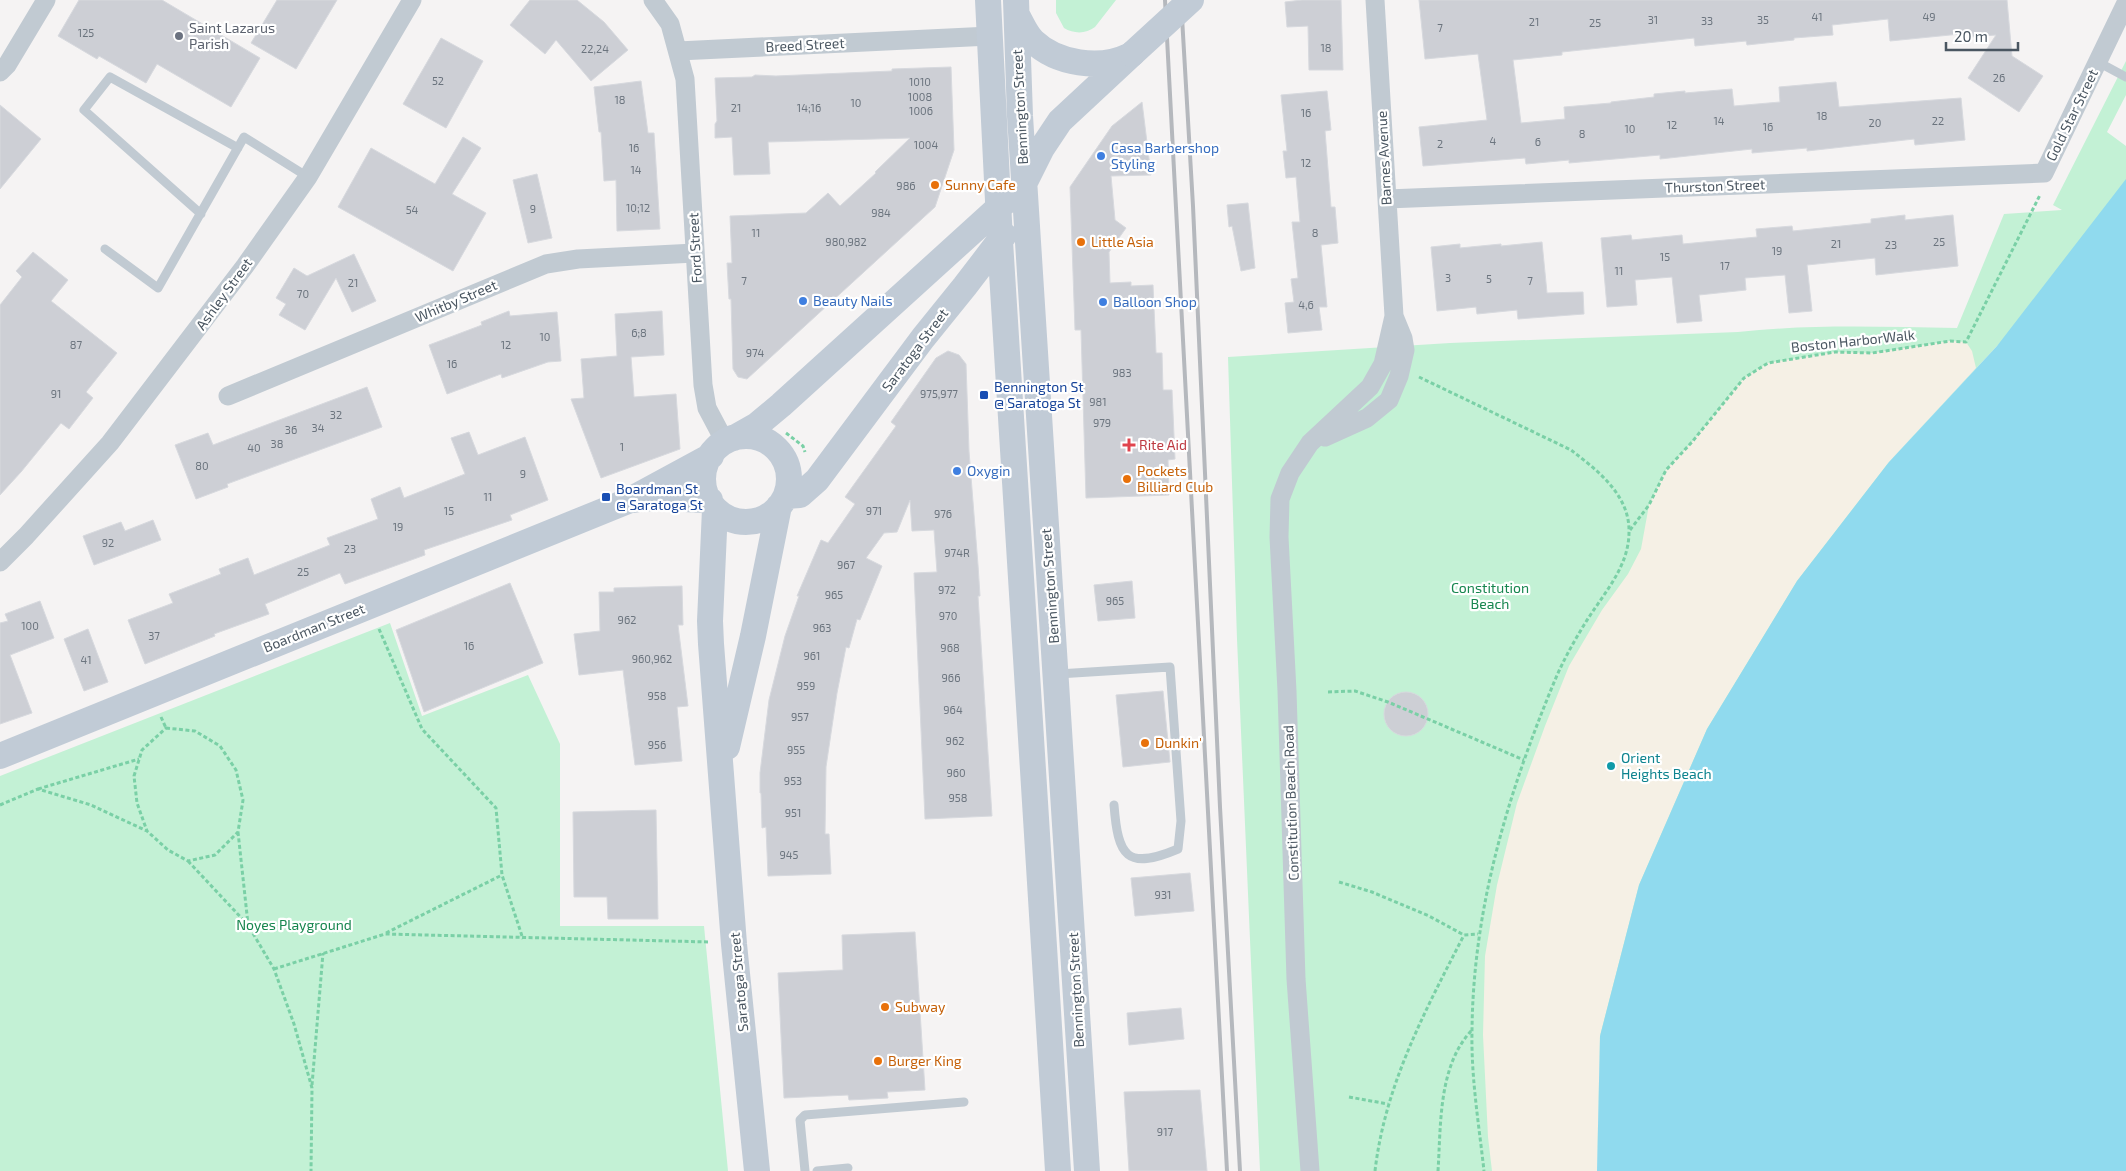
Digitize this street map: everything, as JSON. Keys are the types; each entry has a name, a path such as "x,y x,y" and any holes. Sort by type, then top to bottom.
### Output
{"main road":[{"name":"Bennington Street","path":"988,0 1000,241 1050,806 1072,924 1087,1171"},
{"name":"Saratoga Street","path":"722,792 731,724 753,636 782,501 800,495 817,480 926,333 1000,241 1042,148 1060,122 1191,0"},
{"name":"Bennington Street","path":"1016,6 1024,185 1056,674 1043,925 1058,1171"},
{"path":"1016,6 1026,33 1033,41 1057,56 1078,62 1099,63 1117,61 1132,54"},
{"name":"Saratoga Street","path":"723,446 757,425 781,406 1024,185"},
{"path":"753,437 771,445 784,459 789,477 782,501 767,517 749,522 730,519 712,504 706,492 704,473 723,446 753,437"},
{"name":"Boardman Street","path":"0,756 628,501 723,446"},
{"name":"Boardman Street","path":"628,501 648,498 712,504"},
{"name":"Saratoga Street","path":"712,504 710,621 734,944 757,1171"},
{"path":"1043,925 1072,924"},
{"path":"1049,1026 1078,1024"}],"street":[{"path":"0,72 7,64 46,0"},
{"name":"Ashley Street","path":"0,562 26,536 116,435 205,320 308,177 412,0"},
{"path":"653,0 670,24 678,51"},
{"name":"Barnes Avenue","path":"1376,0 1394,316"},
{"name":"Gold Star Street","path":"2044,173 2126,3"},
{"name":"Breed Street","path":"678,51 990,36"},
{"name":"Ford Street","path":"678,51 685,79 687,100 704,396 723,446"},
{"name":"Thurston Street","path":"1387,199 2044,173"},
{"name":"Whitby Street","path":"228,396 546,264 578,259 696,253"},
{"name":"Constitution Beach Road","path":"1310,1171 1296,979 1288,692 1279,537 1280,499 1290,474 1310,443 1370,387 1383,364 1394,316"}],"lane":[{"path":"2098,62 2126,77"},
{"path":"201,214 84,110 110,77 238,148"},
{"path":"105,249 158,288 244,137 308,177"},
{"path":"1056,674 1170,667 1181,821 1178,849 1146,860 1133,858 1123,849 1116,831 1114,805"},
{"path":"805,1171 800,1120 805,1115 964,1102"},
{"path":"817,1171 848,1168"}],"path":[{"name":"Boston HarborWalk","path":"1629,530 1649,505 1666,470 1692,442 1744,378 1768,363 1835,352 1872,353 1950,341 1966,342 2040,195"},
{"path":"1416,376 1570,450 1593,466 1619,496 1627,512 1629,530 1628,549 1622,566 1584,625 1558,672 1524,760 1492,863 1478,934 1472,1030 1472,1058 1484,1171"},
{"path":"781,429 803,446 805,456"},
{"path":"368,606 422,729 496,808 502,875 523,938"},
{"path":"1328,692 1355,691 1388,702 1524,760"},
{"path":"147,832 137,803 134,776 142,750 166,728 195,731 220,746 236,770 243,800 238,832 248,925"},
{"path":"0,806 38,789 140,759"},
{"path":"38,789 91,805 147,832 168,850 188,860 248,925 274,969 294,1024 312,1088"},
{"path":"188,860 215,856 238,832"},
{"path":"274,969 385,934 502,875"},
{"path":"1339,882 1372,892 1428,916 1464,936 1478,934"},
{"path":"385,934 715,942"},
{"path":"1374,1171 1388,1104 1414,1033 1464,936"},
{"path":"311,1171 312,1088 323,953"},
{"path":"1438,1171 1445,1089 1458,1048 1472,1030"},
{"path":"1349,1097 1388,1104"}],"green space":[{"path":"1056,0 1116,0 1095,27 1088,31 1080,32 1064,28 1056,13"},
{"name":"Constitution Beach","path":"2126,61 2126,95 2107,132 2126,146 2126,243 1997,346 1889,462 1600,1036 1597,1171 1260,1171 1237,639 1228,357 1450,343 1738,332 1765,329 1847,327 1957,328 2004,214 2062,210 2053,205"},
{"name":"Noyes Playground","path":"390,623 422,716 528,675 560,744 560,926 704,926 728,1171 0,1171 0,776"}],"sand":[{"name":"Orient Heights Beach","path":"1950,341 1966,342 1972,351 1976,368 1889,462 1797,581 1707,729 1639,885 1600,1036 1597,1171 1492,1171 1488,1137 1483,1035 1485,956 1497,885 1517,803 1569,666 1602,610 1628,574 1641,549 1649,505 1666,470 1692,442 1744,378 1768,363 1835,352 1872,353"}],"water":[{"path":"2126,179 2126,1171 1597,1171 1600,1036 1639,885 1707,729 1797,581 1889,462 1997,346"}],"building":[{"path":"79,0 162,0 260,58 231,107 157,64 146,83 99,56 97,59 58,36"},
{"path":"277,0 337,0 296,69 251,43"},
{"path":"530,0 577,0 604,22 628,50 591,81 556,40 545,54 510,25"},
{"path":"1341,0 1343,70 1309,70 1308,26 1287,27 1285,2"},
{"path":"1419,0 2007,0 2012,56 2043,76 2019,112 1968,78 1996,35 1971,37 1970,33 1890,41 1888,19 1832,25 1833,35 1794,38 1794,40 1747,45 1746,41 1695,46 1694,38 1562,52 1562,55 1513,60 1521,123 1565,119 1564,107 1611,103 1654,97 1654,94 1685,91 1685,93 1732,89 1734,106 1780,102 1779,87 1836,82 1839,107 1961,98 1965,140 1915,145 1914,139 1807,151 1807,148 1752,153 1752,149 1660,159 1660,155 1569,163 1569,160 1526,164 1525,158 1423,166 1419,127 1487,120 1478,54 1425,59"},
{"path":"441,38 483,61 446,128 403,104"},
{"path":"951,67 954,150 935,207 747,379 738,377 733,369 731,299 729,299 727,263 732,263 730,216 806,213 828,193 840,206 910,138 768,142 770,174 734,175 732,137 715,138 715,124 717,121 715,78"},
{"path":"641,81 648,133 654,133 660,229 617,231 616,180 604,181 601,132 599,132 594,87"},
{"path":"1327,91 1331,130 1325,131 1331,207 1335,207 1338,243 1321,245 1327,307 1319,307 1322,330 1288,333 1285,303 1294,302 1291,279 1298,278 1292,222 1300,222 1296,177 1286,178 1283,151 1287,151 1281,95"},
{"path":"1142,102 1151,175 1111,176 1115,220 1126,228 1109,252 1110,283 1131,282 1131,286 1153,285 1156,353 1162,353 1163,390 1172,390 1175,459 1168,460 1169,495 1086,498 1081,330 1075,330 1070,187 1112,126"},
{"path":"0,105 41,139 0,189"},
{"path":"463,137 481,148 452,194 486,213 453,271 338,207 371,148 435,184"},
{"path":"537,174 552,238 528,243 513,180"},
{"path":"1248,203 1255,268 1241,271 1232,226 1229,227 1227,205"},
{"path":"1905,215 1905,220 1953,215 1958,266 1876,275 1875,258 1807,265 1812,311 1789,313 1785,275 1745,278 1746,290 1699,295 1702,321 1677,323 1672,277 1635,280 1637,305 1607,307 1601,238 1631,235 1632,240 1682,235 1683,244 1757,237 1756,229 1792,226 1793,231 1871,223 1871,219"},
{"path":"1542,242 1547,293 1583,292 1584,314 1518,319 1517,310 1477,314 1476,307 1437,311 1431,247 1460,244 1460,248"},
{"path":"33,252 68,280 51,301 117,353 86,392 93,398 69,429 61,423 0,495 0,305 22,277 16,271"},
{"path":"354,254 376,301 352,312 336,278 305,330 279,315 286,304 276,298 294,268 307,276"},
{"path":"509,311 510,316 557,312 561,361 548,362 502,378 501,374 447,394 429,345 482,325 481,322"},
{"path":"662,311 664,355 631,357 634,397 676,394 680,449 601,478 571,399 584,398 581,359 617,356 615,314"},
{"path":"948,351 959,355 966,364 969,451 980,596 978,596 992,816 925,819 914,573 937,572 934,530 912,531 910,500 897,532 884,533 866,558 882,566 860,620 857,619 849,648 846,647 826,767 825,834 829,834 831,874 768,876 766,827 762,828 760,773 769,700 785,636 799,596 797,596 821,540 828,543 855,504 845,497 896,426 891,422 936,358"},
{"path":"367,387 382,427 227,484 228,487 196,499 175,445 208,433 213,445"},
{"path":"469,432 478,455 525,437 548,500 510,515 512,520 424,550 425,555 345,584 340,573 265,604 269,614 214,634 215,636 145,664 128,620 173,603 169,594 221,574 219,569 248,558 254,575 330,545 327,538 378,519 371,499 400,487 404,498 465,474 451,438"},
{"path":"153,520 161,540 94,565 83,536 121,522 125,531"},
{"path":"1132,581 1135,618 1098,621 1094,585"},
{"path":"510,583 543,663 424,712 396,630"},
{"path":"682,586 683,625 678,625 688,706 677,707 682,761 635,765 623,670 579,675 574,634 600,631 599,592 614,592 614,588"},
{"path":"40,601 54,638 10,655 32,713 0,724 0,623 8,621 5,614"},
{"path":"88,629 108,682 84,691 64,639"},
{"path":"1163,691 1170,762 1123,767 1116,695"},
{"path":"1406,692 1418,696 1424,702 1428,714 1424,726 1418,732 1406,736 1394,732 1388,726 1384,714 1388,702 1394,696"},
{"path":"656,810 658,919 608,919 607,897 574,897 573,812"},
{"path":"1190,873 1194,911 1135,916 1131,878"},
{"path":"915,932 925,1090 887,1092 888,1098 849,1100 848,1095 784,1098 778,973 843,970 842,935"},
{"path":"1181,1008 1184,1039 1129,1045 1127,1013"},
{"path":"1200,1090 1207,1171 1129,1171 1124,1092"}],"railway":[{"path":"1165,0 1227,1171"},
{"path":"1181,0 1193,206 1220,807 1240,1171"}],"place":[{"name":"Saint Lazarus Parish","path":"179,36"},
{"name":"Casa Barbershop Styling","path":"1101,156"},
{"name":"Sunny Cafe","path":"935,185"},
{"name":"Little Asia","path":"1081,242"},
{"name":"Beauty Nails","path":"803,301"},
{"name":"Balloon Shop","path":"1103,302"},
{"name":"Bennington St @ Saratoga St","path":"984,395"},
{"name":"Rite Aid","path":"1129,445"},
{"name":"Oxygin","path":"957,471"},
{"name":"Pockets Billiard Club","path":"1127,479"},
{"name":"Boardman St @ Saratoga St","path":"606,497"},
{"name":"Dunkin'","path":"1145,743"},
{"name":"Orient Heights Beach","path":"1611,766"},
{"name":"Subway","path":"885,1007"},
{"name":"Burger King","path":"878,1061"}]}
